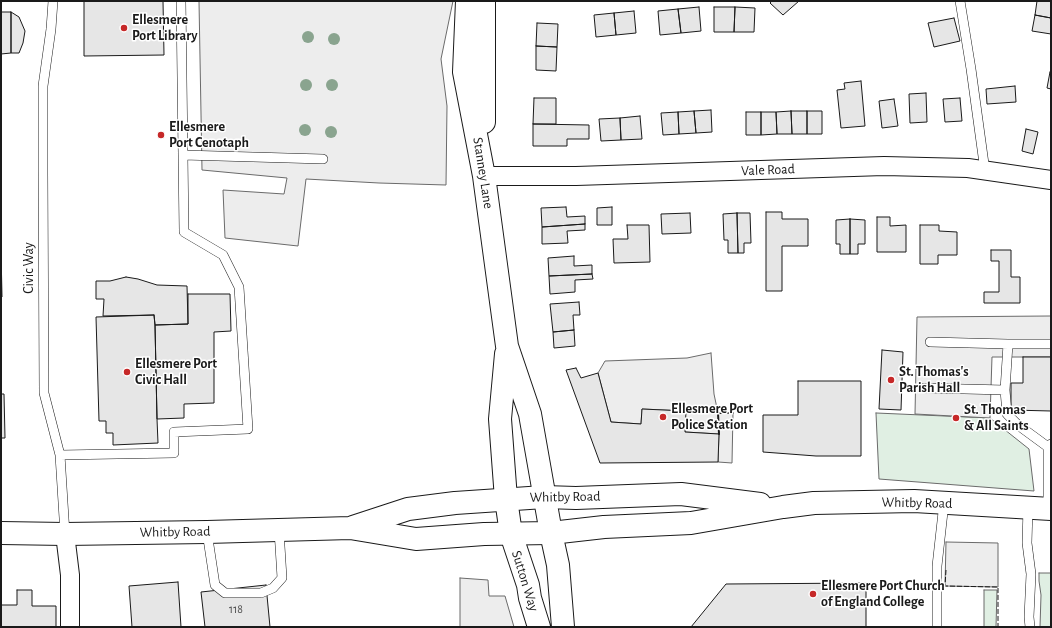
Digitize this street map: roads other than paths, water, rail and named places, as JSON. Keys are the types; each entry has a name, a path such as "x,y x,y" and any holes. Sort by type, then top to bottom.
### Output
{"main road":[{"name":"Stanney Lane","path":"467,1 464,72 484,176 507,346 530,414 536,442 550,533"},
{"path":"484,1 484,176"},
{"name":"Stanney Lane","path":"507,346 500,419 506,499 511,534"},
{"name":"Whitby Road","path":"350,528 408,510 454,503 544,497 576,498 681,494 783,507"},
{"name":"Whitby Road","path":"1,533 65,534 207,532 350,528 416,539 484,534 550,533 604,527 691,523 783,507 822,503 914,501 1042,508"},
{"name":"Sutton Way","path":"550,533 558,565 563,627"},
{"name":"Sutton Way","path":"511,534 528,584 530,598 539,627"}],"street":[{"name":"Vale Road","path":"484,176 576,176 884,166 968,168 1051,180"},
{"path":"65,534 70,575 70,627"}],"lane":[{"name":"Civic Way","path":"53,1 51,29 43,86 42,172 44,393 60,455 65,534"},
{"path":"60,455 174,453 174,432 248,429 240,287 223,255 184,232 181,1"},
{"path":"960,1 985,171"},
{"path":"183,155 323,159"},
{"path":"930,342 1051,344"},
{"path":"1008,344 1005,390 1007,414 1018,425 1050,446 1042,508 1027,543 1031,574 1030,627"},
{"path":"924,388 1005,390"},
{"path":"937,627 937,566 944,503"},
{"path":"207,532 215,585 225,593 261,593 273,588 282,578 279,530"}],"place":[{"name":"Ellesmere Port Library","path":"124,28"},
{"name":"Ellesmere Port Cenotaph","path":"161,135"},
{"name":"Ellesmere Port Civic Hall","path":"127,372"},
{"name":"St. Thomas's Parish Hall","path":"891,380"},
{"name":"Ellesmere Port Police Station","path":"663,417"},
{"name":"St. Thomas & All Saints","path":"956,418"},
{"name":"Ellesmere Port Church of England College","path":"813,594"}]}
